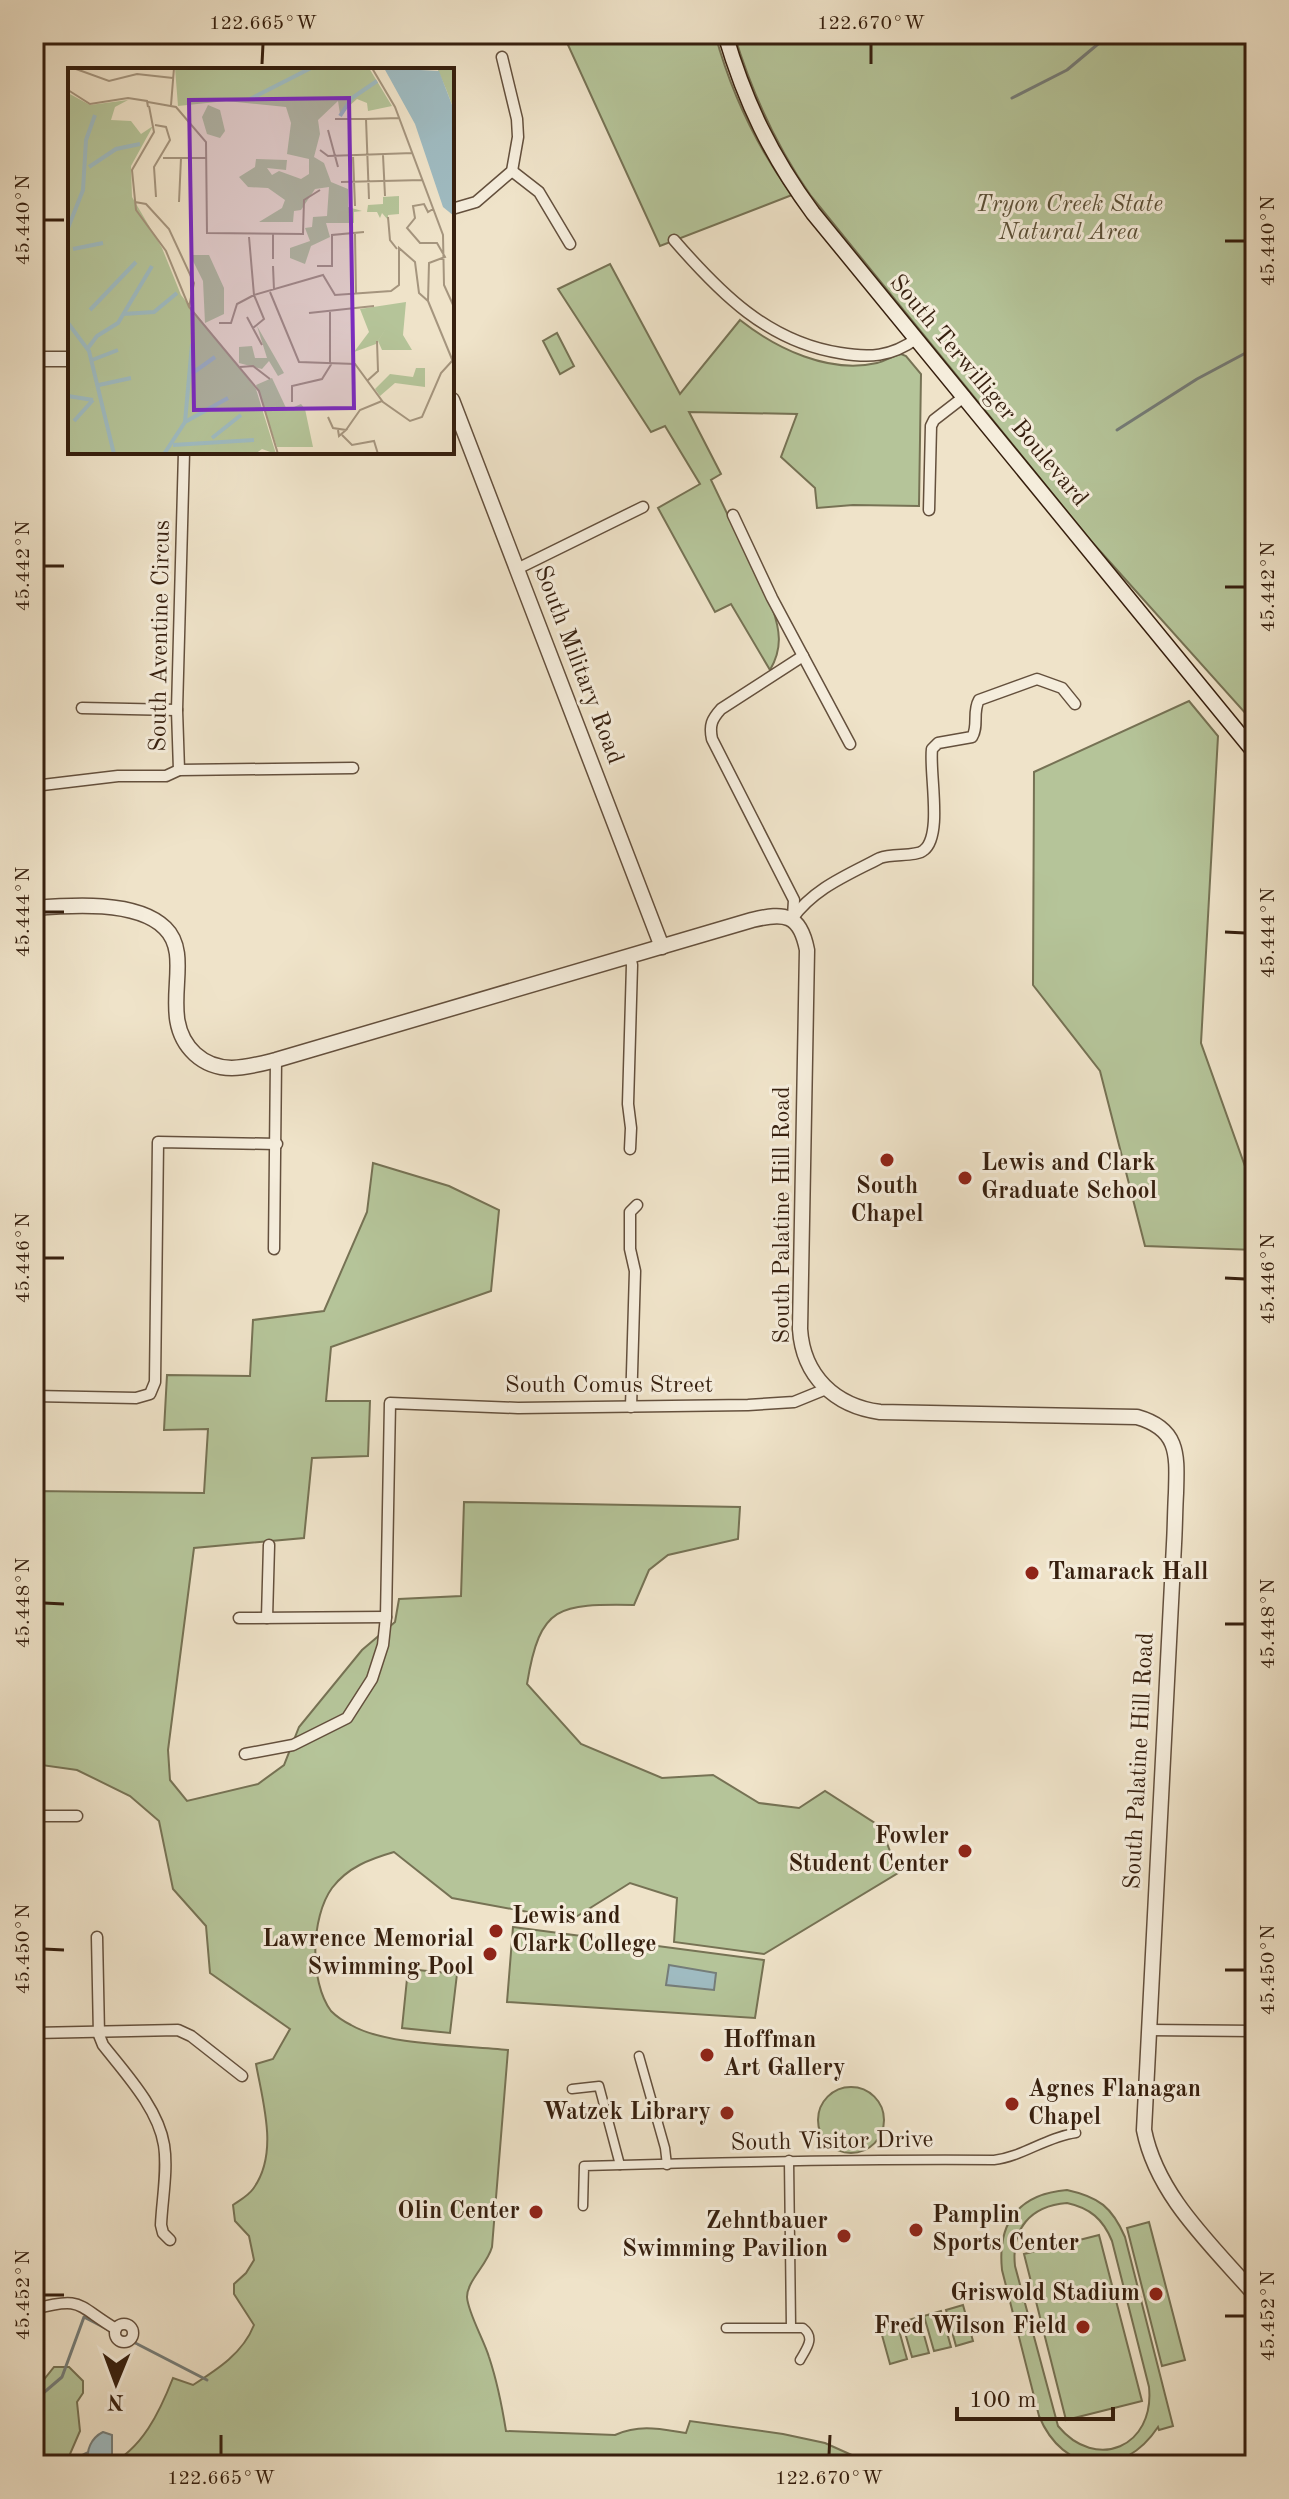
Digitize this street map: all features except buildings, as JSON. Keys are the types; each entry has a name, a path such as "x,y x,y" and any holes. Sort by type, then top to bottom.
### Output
{"street":[{"name":"South Terwilliger Boulevard","path":"725,34 752,112 781,167 813,213 1255,753"},
{"path":"454,208 476,202 512,171 518,137 517,119 502,57"},
{"path":"512,171 539,192 570,244"},
{"path":"674,240 736,305 767,328 813,349 875,356 896,352 916,339"},
{"path":"34,359 68,359"},
{"path":"929,510 932,423 965,396"},
{"name":"South Military Road","path":"454,405 662,947"},
{"name":"South Aventine Circus","path":"34,786 118,776 166,776 179,770 177,710 184,454"},
{"path":"517,569 643,507"},
{"path":"733,515 850,744"},
{"path":"792,919 794,900 712,739 711,724 721,709 803,656"},
{"path":"792,919 815,893 868,864 890,854 919,853 926,849 932,833 934,809 934,745 972,737 975,708 979,700 1030,681 1042,680 1062,688 1075,704"},
{"path":"82,708 177,710"},
{"path":"179,770 353,768"},
{"path":"34,908 104,908 135,913 166,929 173,942 176,1020 180,1034 201,1059 224,1068 250,1067 276,1060 765,917 792,919"},
{"name":"South Palatine Hill Road","path":"792,919 802,929 807,950 800,1329 807,1361 826,1389 845,1402 880,1412 1137,1417 1158,1425 1170,1438 1176,1454 1144,2130 1153,2162 1167,2190 1255,2295"},
{"path":"630,957 630,1149"},
{"path":"274,1249 276,1060"},
{"path":"34,1396 136,1398 150,1394 155,1382 158,1142 277,1144"},
{"path":"631,1407 635,1271 630,1249 630,1212 637,1205"},
{"name":"South Comus Street","path":"386,1617 390,1403 518,1408 786,1404 826,1389"},
{"path":"267,1618 269,1545"},
{"path":"239,1618 386,1617 383,1645 372,1679 347,1718 293,1745 245,1754"},
{"path":"34,1816 77,1816"},
{"path":"97,1937 99,2031 103,2045 147,2105 159,2130 164,2148 161,2225 163,2233 170,2240"},
{"path":"34,2033 178,2030 191,2036 242,2076"},
{"path":"1148,2030 1255,2031"},
{"path":"639,2056 667,2165"},
{"path":"572,2089 599,2086 620,2165"},
{"name":"South Visitor Drive","path":"583,2206 584,2166 789,2160 994,2160 1011,2157 1076,2133"},
{"path":"789,2160 791,2327"},
{"path":"34,2309 58,2303 76,2303 116,2329"},
{"path":"726,2328 803,2328 810,2336 800,2360"}],"green space":[{"path":"563,34 715,34 746,118 792,195 660,246"},
{"name":"Tryon Creek State Natural Area","path":"734,34 1255,34 1255,724 1091,541 811,196 766,118"},
{"path":"610,264 680,394 740,320 787,349 822,362 859,366 901,354 921,374 919,506 817,508 815,488 781,457 797,414 689,412 721,474 711,480 775,615 778,646 770,670 731,604 715,612 658,508 700,484 665,426 651,432 558,289"},
{"path":"557,333 574,366 560,374 543,341"},
{"path":"1189,701 1218,736 1201,1043 1251,1183 1255,1183 1255,1250 1145,1246 1100,1071 1033,985 1034,772"},
{"path":"373,1163 449,1186 499,1210 491,1291 331,1347 326,1401 370,1401 368,1456 312,1458 304,1538 194,1548 168,1750 170,1780 187,1801 258,1784 284,1765 299,1727 362,1650 395,1622 399,1599 461,1596 464,1502 740,1507 738,1539 668,1555 649,1570 634,1605 587,1606 557,1614 539,1638 527,1684 581,1744 662,1778 713,1775 759,1803 799,1808 825,1791 881,1827 898,1873 764,1954 674,1942 677,1898 630,1883 571,1920 452,1898 394,1852 360,1865 345,1874 332,1888 320,1915 316,1967 324,1998 331,2011 366,2032 427,2044 508,2050 492,2247 470,2285 467,2297 492,2366 506,2431 615,2435 650,2428 686,2433 690,2421 825,2443 874,2465 108,2465 140,2440 156,2416 173,2378 193,2385 236,2352 254,2325 234,2294 234,2284 254,2260 249,2236 235,2221 233,2205 253,2189 265,2160 267,2128 256,2064 273,2059 290,2029 210,1973 206,1926 173,1889 159,1821 130,1796 77,1770 34,1764 34,1491 204,1493 208,1429 164,1430 167,1375 250,1376 253,1320 324,1311 367,1212"},
{"path":"513,1927 764,1960 755,2018 507,2002"},
{"path":"408,1969 457,1974 450,2033 402,2028"},
{"path":"844,2087 858,2087 870,2092 879,2101 884,2120 882,2133 875,2144 858,2153 844,2153 832,2148 823,2139 818,2127 818,2113 823,2101 832,2092"},
{"path":"1067,2190 1088,2196 1103,2205 1120,2227 1173,2426 1159,2430 1158,2427 1144,2444 1128,2456 1111,2462 1094,2463 1078,2459 1063,2450 1039,2416 1002,2270 1003,2238 1008,2225 1024,2204 1050,2193","holes":["1054,2205 1075,2205 1095,2216 1112,2241 1149,2387 1143,2425 1133,2438 1105,2450 1089,2448 1073,2440 1058,2426 1015,2266 1016,2241 1033,2214"]},
{"name":"Griswold Stadium","path":"1149,2222 1185,2360 1162,2366 1127,2228"},
{"name":"Fred Wilson Field","path":"1099,2235 1142,2401 1066,2420 1024,2254"},
{"path":"963,2305 973,2341 956,2346 946,2310"},
{"path":"941,2311 951,2347 934,2351 924,2316"},
{"path":"919,2317 929,2353 912,2357 902,2322"},
{"path":"897,2323 907,2359 890,2364 880,2328"},
{"path":"54,2367 69,2367 83,2381 83,2393 77,2402 80,2431 70,2454 74,2465 34,2465 34,2392"}],"water":[{"path":"669,1965 716,1973 714,1990 666,1985"},
{"path":"103,2432 112,2435 112,2459 88,2463 90,2445"}],"waterway":[{"path":"1012,98 1067,70 1110,34"},
{"path":"1117,430 1197,379 1255,348"},
{"path":"34,2401 62,2377 84,2317 107,2329"},
{"path":"114,2332 207,2380"},
{"path":"63,2465 87,2453"}],"place":[{"name":"South Chapel","path":"887,1160"},
{"name":"Lewis and Clark Graduate School","path":"965,1178"},
{"name":"Tamarack Hall","path":"1032,1573"},
{"name":"Fowler Student Center","path":"965,1851"},
{"name":"Lewis and Clark College","path":"496,1931"},
{"name":"Lawrence Memorial Swimming Pool","path":"490,1954"},
{"name":"Hoffman Art Gallery","path":"707,2055"},
{"name":"Agnes Flanagan Chapel","path":"1012,2104"},
{"name":"Watzek Library","path":"727,2113"},
{"name":"Olin Center","path":"536,2212"},
{"name":"Pamplin Sports Center","path":"916,2230"},
{"name":"Zehntbauer Swimming Pavilion","path":"844,2236"},
{"name":"Griswold Stadium","path":"1156,2294"},
{"name":"Fred Wilson Field","path":"1083,2327"}]}
